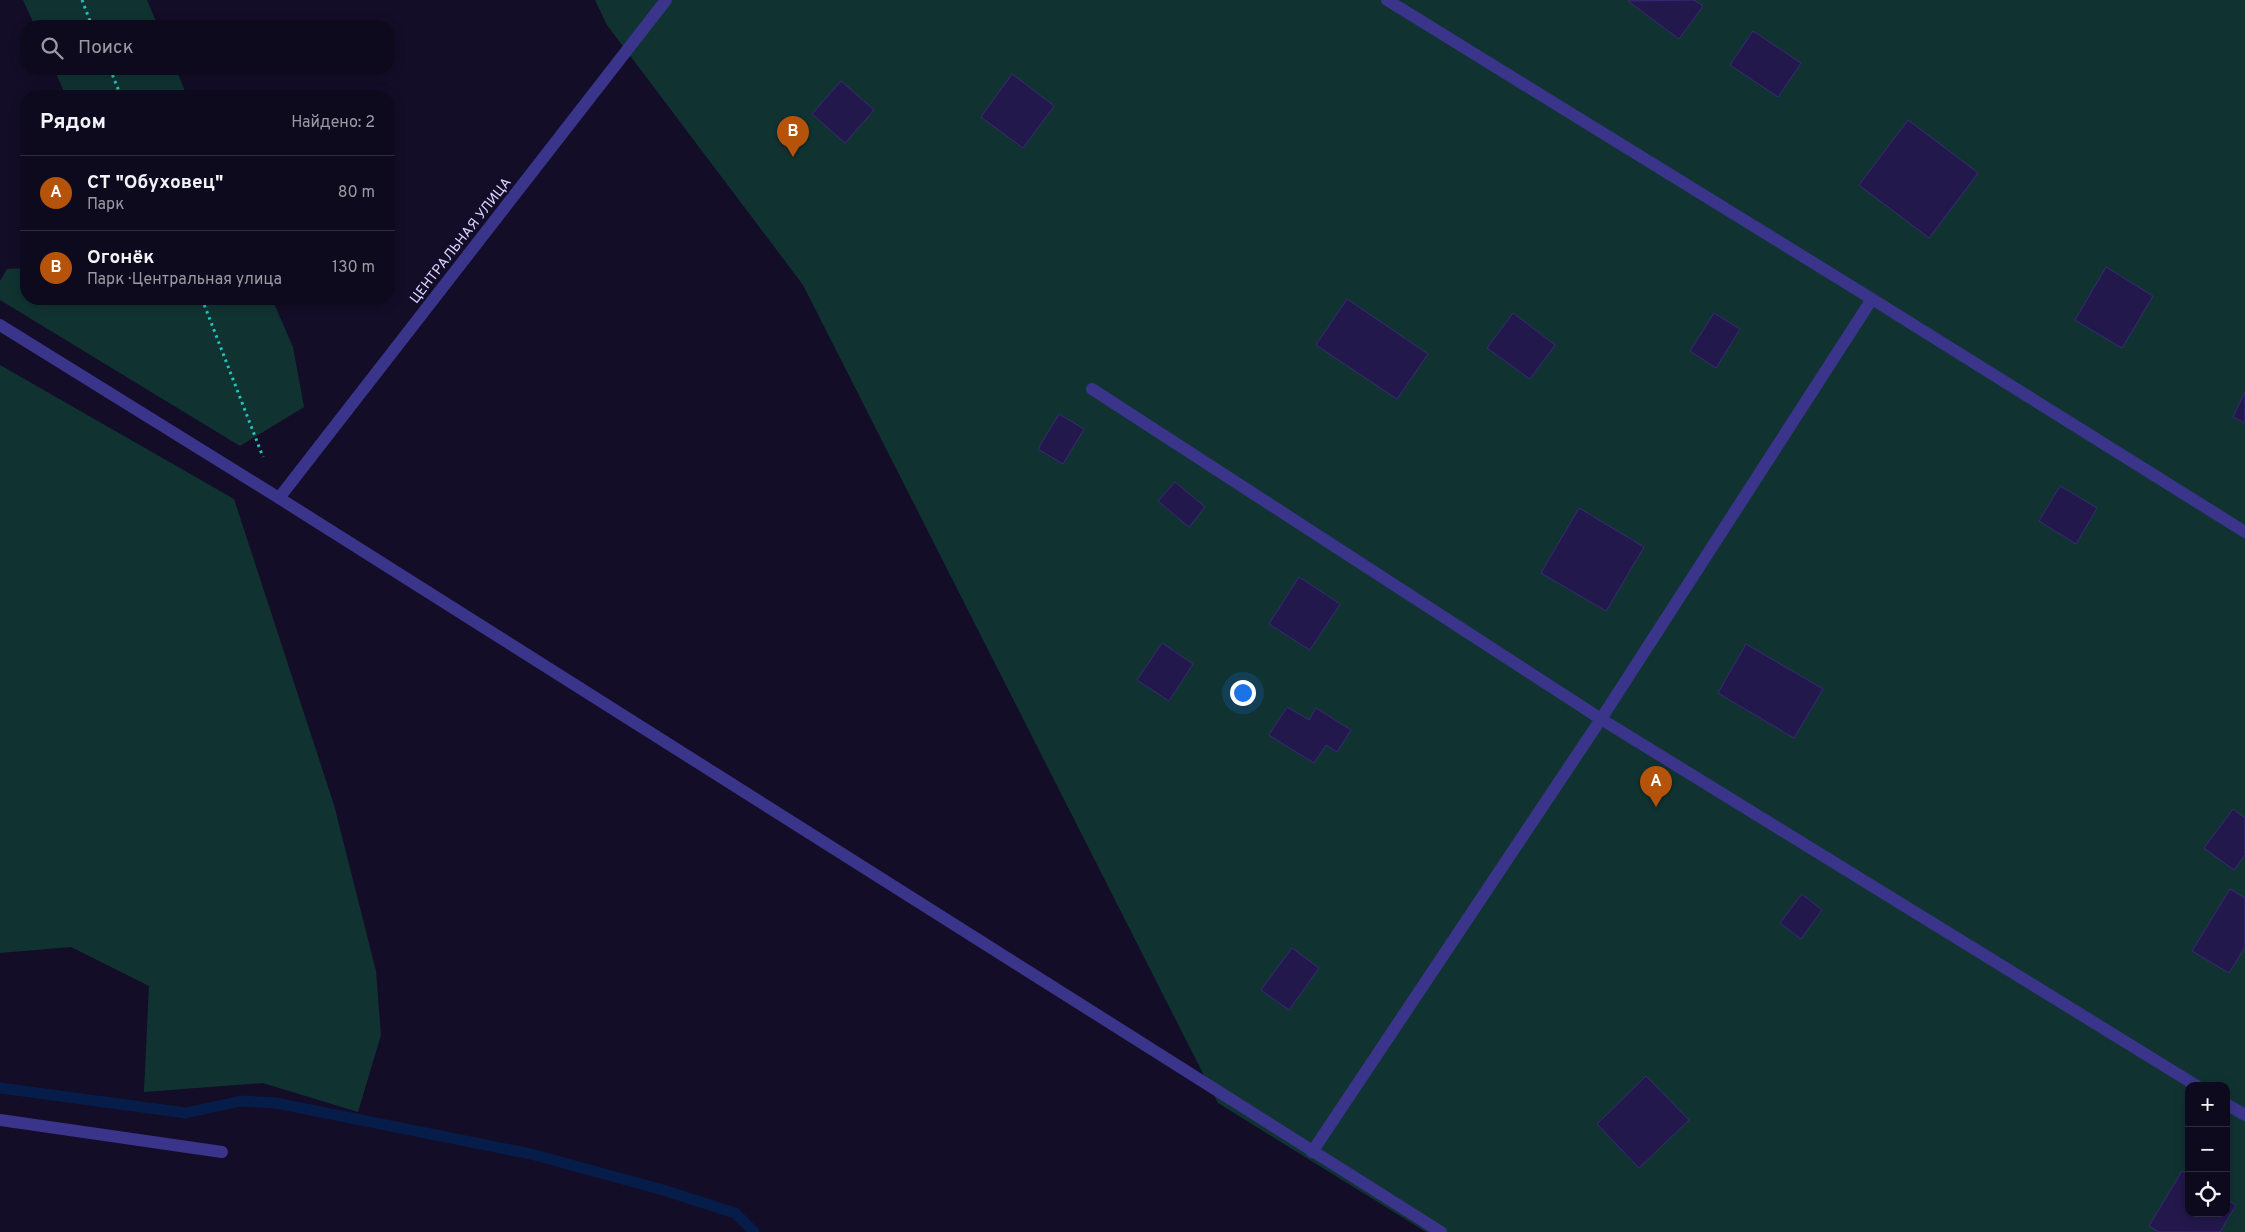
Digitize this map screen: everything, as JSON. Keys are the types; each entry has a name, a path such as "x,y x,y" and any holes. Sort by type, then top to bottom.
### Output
{"street":[{"name":"ЦЕНТРАЛЬНАЯ УЛИЦА","path":"278,498 666,0"},
{"path":"1387,0 2245,532"},
{"path":"1312,1152 1601,719 1872,299"},
{"path":"0,325 278,498 1441,1232"},
{"path":"1092,388 1601,719 2191,1082"},
{"path":"2230,1106 2245,1115"},
{"path":"0,1120 222,1152"}],"path":[{"path":"82,0 90,20"},
{"path":"112,75 119,90"},
{"path":"204,305 278,498"}],"green space":[{"path":"23,0 147,0 155,20 32,20"},
{"path":"595,0 2245,0 2245,1232 1426,1232 1218,1103 803,285 607,25"},
{"path":"57,75 178,75 185,90 63,90"},
{"path":"20,268 20,305 275,305 293,347 304,407 240,446 0,300 0,281 7,269"},
{"path":"0,365 234,499 334,805 376,971 381,1035 358,1112 263,1083 144,1092 149,986 71,947 0,953"}],"building":[{"path":"1694,0 1703,6 1679,39 1628,1"},
{"path":"1753,31 1801,63 1778,97 1730,65"},
{"path":"1012,74 1054,106 1023,148 981,117"},
{"path":"841,81 874,110 845,143 812,114"},
{"path":"1908,120 1978,173 1929,238 1859,185"},
{"path":"2106,267 2153,296 2122,348 2075,320"},
{"path":"1347,299 1428,354 1397,399 1316,345"},
{"path":"1513,313 1555,345 1530,379 1487,348"},
{"path":"1714,313 1740,329 1716,368 1690,351"},
{"path":"2245,392 2245,423 2233,417"},
{"path":"1059,414 1084,429 1063,464 1038,449"},
{"path":"1175,482 1205,507 1189,527 1158,501"},
{"path":"2060,486 2097,508 2076,544 2039,521"},
{"path":"1579,508 1644,547 1606,611 1541,573"},
{"path":"1299,577 1340,604 1310,650 1269,624"},
{"path":"1162,643 1193,664 1169,701 1137,680"},
{"path":"1746,644 1823,689 1794,738 1718,693"},
{"path":"1287,707 1309,720 1316,708 1351,730 1337,752 1326,745 1314,763 1269,735"},
{"path":"2233,809 2245,818 2245,855 2234,870 2204,848"},
{"path":"2230,889 2245,898 2245,947 2229,973 2192,951"},
{"path":"1802,894 1822,910 1801,939 1780,923"},
{"path":"1292,948 1319,968 1289,1010 1261,990"},
{"path":"1646,1076 1689,1120 1639,1168 1597,1124"},
{"path":"2182,1171 2185,1173 2185,1217 2229,1217 2220,1232 2159,1232 2149,1226"},
{"path":"2230,1201 2236,1205 2230,1215"}],"waterway":[{"path":"0,1088 186,1113 241,1101 276,1103 531,1154 663,1190 735,1213 754,1232"}],"place":[{"name":"Огонёк","path":"793,157"},
{"name":"СТ \"Обуховец\"","path":"1656,807"}]}
